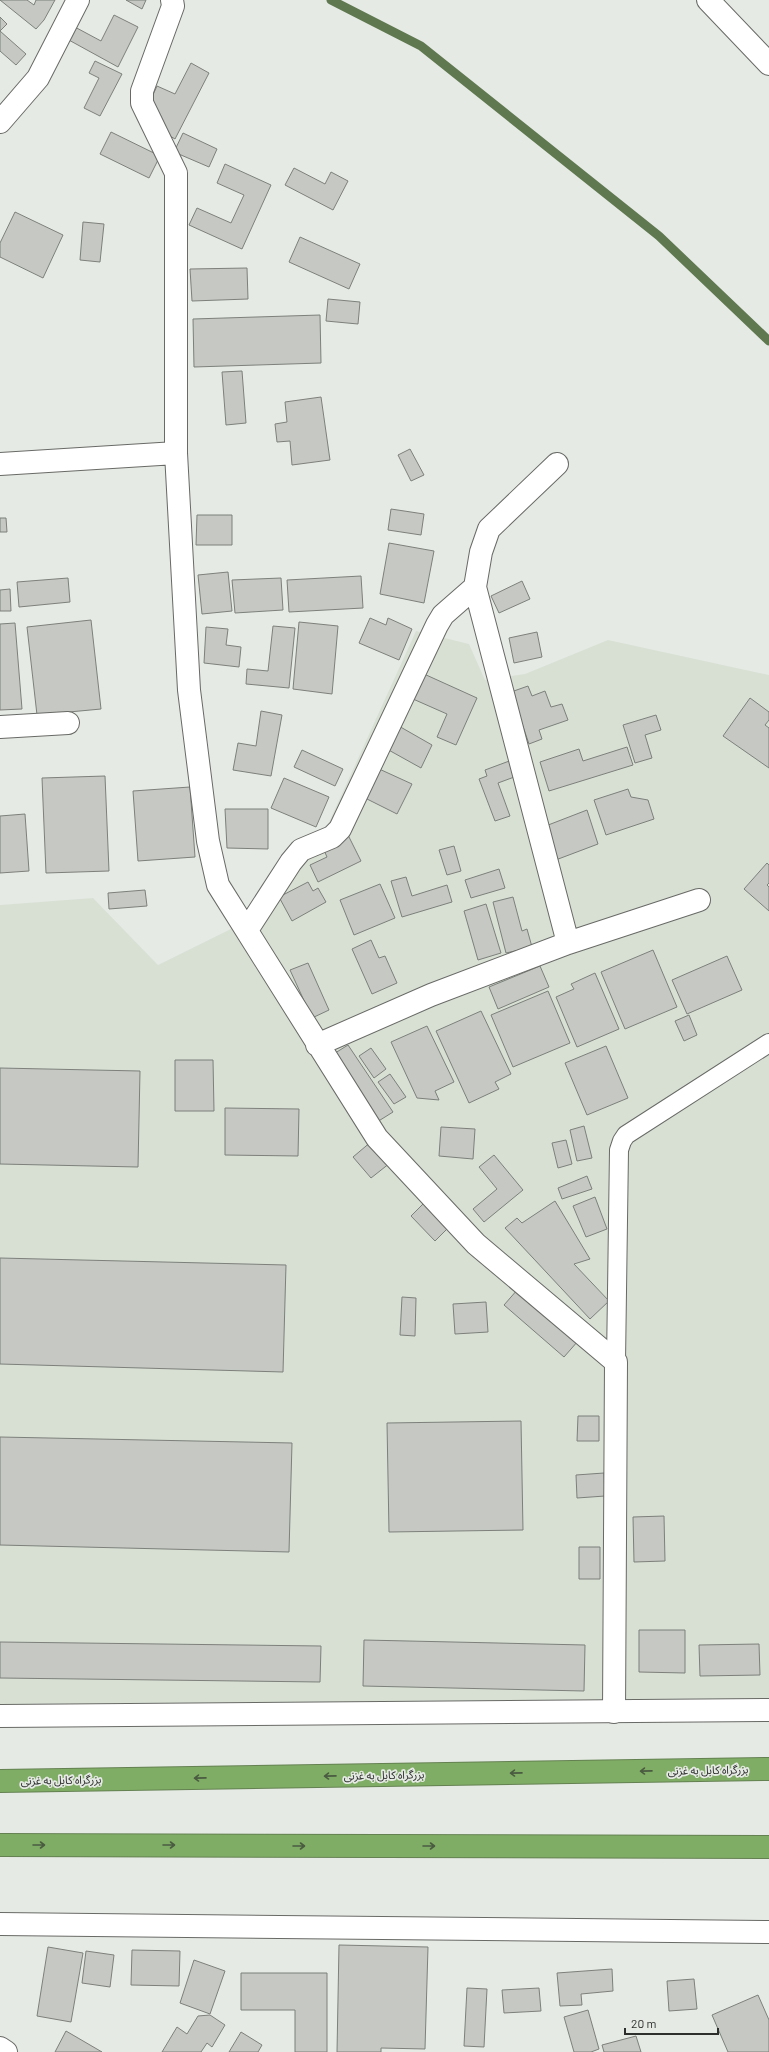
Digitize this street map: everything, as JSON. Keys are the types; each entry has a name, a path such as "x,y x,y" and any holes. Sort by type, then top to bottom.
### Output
{"highway":[{"name":"بزرگراه کابل به غزنی","path":"0,1781 769,1769"},
{"path":"0,1845 769,1847"}],"street":[{"path":"0,122 38,78 78,0"},
{"path":"172,0 173,6 142,90 142,103 176,173 176,453 189,690 208,841 218,885 317,1045 377,1138 476,1244 616,1362 614,1712"},
{"path":"708,0 769,64"},
{"path":"0,464 176,453"},
{"path":"557,464 489,529 481,552 475,587 568,943"},
{"path":"247,930 291,862 301,850 332,837 340,829 437,625 443,615 475,587"},
{"path":"0,727 68,723"},
{"path":"317,1045 431,994 568,943 699,900"},
{"path":"0,1716 769,1710"},
{"path":"0,1924 769,1932"},
{"path":"0,2048 6,2052"}],"lane":[{"path":"616,1362 619,1150 622,1141 626,1135 769,1042"}],"shaded area":[{"path":"416,631 469,644 485,680 525,674 608,640 769,675 769,1709 0,1709 0,905 93,898 158,965 245,922 292,842 325,831"}],"building":[{"path":"0,0 27,0 34,5 36,0 55,0 44,20 36,29"},
{"path":"126,0 146,0 142,9"},
{"path":"114,15 138,27 118,67 67,39 73,26 101,41"},
{"path":"0,17 7,24 0,31"},
{"path":"0,31 26,54 16,65 0,51"},
{"path":"95,61 122,74 100,116 84,108 99,78 89,73"},
{"path":"191,63 209,73 175,139 170,136 151,106 152,97 157,86 175,94"},
{"path":"111,132 160,156 149,178 100,154"},
{"path":"183,133 217,149 209,167 174,152"},
{"path":"225,164 271,185 242,249 189,225 197,208 231,223 244,195 217,183"},
{"path":"294,168 325,184 331,172 348,181 333,210 285,185"},
{"path":"15,212 63,235 43,278 0,257 0,243"},
{"path":"83,222 104,224 100,262 80,260"},
{"path":"300,237 360,264 349,289 289,262"},
{"path":"247,268 248,299 192,301 190,269"},
{"path":"328,299 360,302 358,324 326,321"},
{"path":"320,315 321,363 194,367 193,319"},
{"path":"242,371 246,423 226,425 222,372"},
{"path":"321,397 330,460 292,465 290,441 277,442 275,424 287,422 285,402"},
{"path":"410,449 424,475 411,481 398,455"},
{"path":"391,509 424,514 421,535 388,530"},
{"path":"197,515 232,515 232,545 196,545"},
{"path":"0,518 6,518 7,532 0,532"},
{"path":"389,543 434,551 424,603 380,594"},
{"path":"228,572 232,611 202,614 198,575"},
{"path":"361,576 363,608 289,612 287,580"},
{"path":"68,578 70,602 19,607 17,582"},
{"path":"281,578 283,610 235,613 232,580"},
{"path":"522,581 530,599 499,613 491,596"},
{"path":"10,589 11,611 0,611 0,590"},
{"path":"370,618 386,625 388,618 412,629 399,660 359,643"},
{"path":"91,620 101,709 37,715 27,627"},
{"path":"299,622 338,626 332,694 293,689"},
{"path":"15,623 22,709 0,710 0,624"},
{"path":"273,626 295,628 289,688 246,684 247,669 268,671"},
{"path":"206,627 228,629 226,645 241,647 239,667 204,663"},
{"path":"537,632 542,657 514,663 509,638"},
{"path":"424,674 477,698 456,745 437,737 447,714 413,699"},
{"path":"528,686 532,696 545,691 551,707 562,704 568,720 539,730 542,739 529,744 511,692"},
{"path":"750,698 769,712 769,720 765,725 769,728 769,768 723,736"},
{"path":"261,711 282,715 271,776 233,770 238,743 256,746"},
{"path":"656,715 661,730 645,735 652,758 635,763 623,725"},
{"path":"397,725 432,745 421,768 385,748"},
{"path":"627,747 633,765 549,791 540,762 579,749 583,761"},
{"path":"302,750 343,769 335,786 294,767"},
{"path":"512,760 517,776 498,783 510,816 495,821 479,779 487,776 485,770"},
{"path":"377,768 412,784 397,814 363,797"},
{"path":"105,776 109,871 46,873 42,778"},
{"path":"284,778 329,797 316,827 271,808"},
{"path":"190,787 195,857 138,861 133,791"},
{"path":"628,789 631,797 648,800 654,819 606,835 594,800"},
{"path":"225,809 268,809 268,849 227,848"},
{"path":"587,810 598,844 553,861 543,827"},
{"path":"25,814 29,871 0,873 0,816"},
{"path":"348,835 361,861 318,882 310,865 327,857 323,848"},
{"path":"454,846 461,871 447,875 439,850"},
{"path":"767,863 769,865 769,883 767,885 769,887 769,911 744,889"},
{"path":"499,869 505,888 471,898 465,880"},
{"path":"406,877 412,896 447,885 452,902 402,917 391,881"},
{"path":"308,882 313,891 318,888 326,902 292,921 279,897"},
{"path":"380,884 395,918 354,935 340,900"},
{"path":"145,890 147,906 109,909 108,893"},
{"path":"513,897 522,931 527,929 532,947 506,953 493,902"},
{"path":"486,904 501,953 478,960 464,911"},
{"path":"371,940 379,958 385,956 397,983 372,994 352,949"},
{"path":"653,950 677,1007 625,1029 601,972"},
{"path":"727,956 742,990 687,1014 672,980"},
{"path":"308,963 329,1010 312,1018 290,970"},
{"path":"540,966 549,987 498,1009 489,987"},
{"path":"595,973 619,1029 577,1047 556,997 574,989 571,984"},
{"path":"548,991 570,1043 513,1067 491,1015"},
{"path":"481,1011 511,1074 495,1082 499,1089 469,1103 436,1031"},
{"path":"689,1015 697,1035 684,1041 675,1021"},
{"path":"427,1026 454,1082 435,1091 439,1100 417,1098 391,1042"},
{"path":"348,1045 393,1112 377,1122 332,1055"},
{"path":"606,1046 628,1098 587,1115 565,1063"},
{"path":"371,1048 386,1069 374,1078 359,1056"},
{"path":"175,1060 213,1060 214,1111 175,1111"},
{"path":"0,1068 140,1071 138,1167 0,1164"},
{"path":"390,1074 406,1097 394,1104 378,1082"},
{"path":"225,1108 299,1109 298,1156 225,1155"},
{"path":"584,1126 592,1158 577,1161 570,1130"},
{"path":"441,1127 475,1129 473,1159 439,1156"},
{"path":"566,1140 572,1164 558,1168 552,1143"},
{"path":"372,1141 390,1163 371,1178 353,1157"},
{"path":"494,1155 523,1190 484,1222 473,1209 497,1189 479,1167"},
{"path":"587,1176 592,1189 562,1199 558,1188"},
{"path":"595,1197 607,1229 586,1237 573,1206"},
{"path":"555,1201 590,1259 574,1264 609,1301 590,1319 505,1228 517,1218 522,1223"},
{"path":"424,1203 448,1228 435,1241 411,1216"},
{"path":"0,1258 286,1265 283,1372 0,1364"},
{"path":"518,1289 578,1341 564,1357 504,1305"},
{"path":"402,1297 416,1298 415,1336 400,1335"},
{"path":"486,1302 488,1332 455,1334 453,1304"},
{"path":"578,1416 599,1416 599,1441 577,1441"},
{"path":"521,1421 523,1530 389,1532 387,1423"},
{"path":"0,1437 292,1443 289,1552 0,1545"},
{"path":"604,1473 605,1496 577,1498 576,1475"},
{"path":"664,1516 665,1561 634,1562 633,1517"},
{"path":"579,1547 600,1547 600,1579 579,1579"},
{"path":"639,1630 685,1630 685,1673 639,1672"},
{"path":"364,1640 585,1645 584,1691 363,1686"},
{"path":"0,1642 321,1646 320,1682 0,1678"},
{"path":"759,1644 760,1675 700,1676 699,1645"},
{"path":"339,1945 428,1947 425,2049 381,2048 381,2052 337,2052"},
{"path":"48,1947 83,1953 71,2022 37,2016"},
{"path":"132,1950 180,1951 179,1986 131,1985"},
{"path":"86,1951 114,1955 110,1987 82,1983"},
{"path":"194,1960 225,1971 210,2014 180,2003"},
{"path":"612,1969 613,1991 581,1994 582,2005 560,2006 557,1973"},
{"path":"241,1973 327,1973 327,2052 295,2052 295,2010 241,2010"},
{"path":"694,1979 697,2009 669,2011 667,1981"},
{"path":"467,1988 487,1989 484,2047 464,2046"},
{"path":"539,1988 541,2011 504,2013 502,1990"},
{"path":"758,1995 769,2020 769,2052 728,2052 712,2015"},
{"path":"588,2010 599,2049 591,2052 574,2052 564,2017"},
{"path":"210,2015 225,2025 212,2047 207,2043 201,2052 162,2052 177,2027 187,2034 198,2016"},
{"path":"66,2031 102,2052 55,2052"},
{"path":"241,2032 262,2045 258,2052 229,2052"},
{"path":"636,2036 641,2052 604,2052 602,2045"}],"waterway":[{"path":"331,0 421,46 659,236 769,341"}]}
